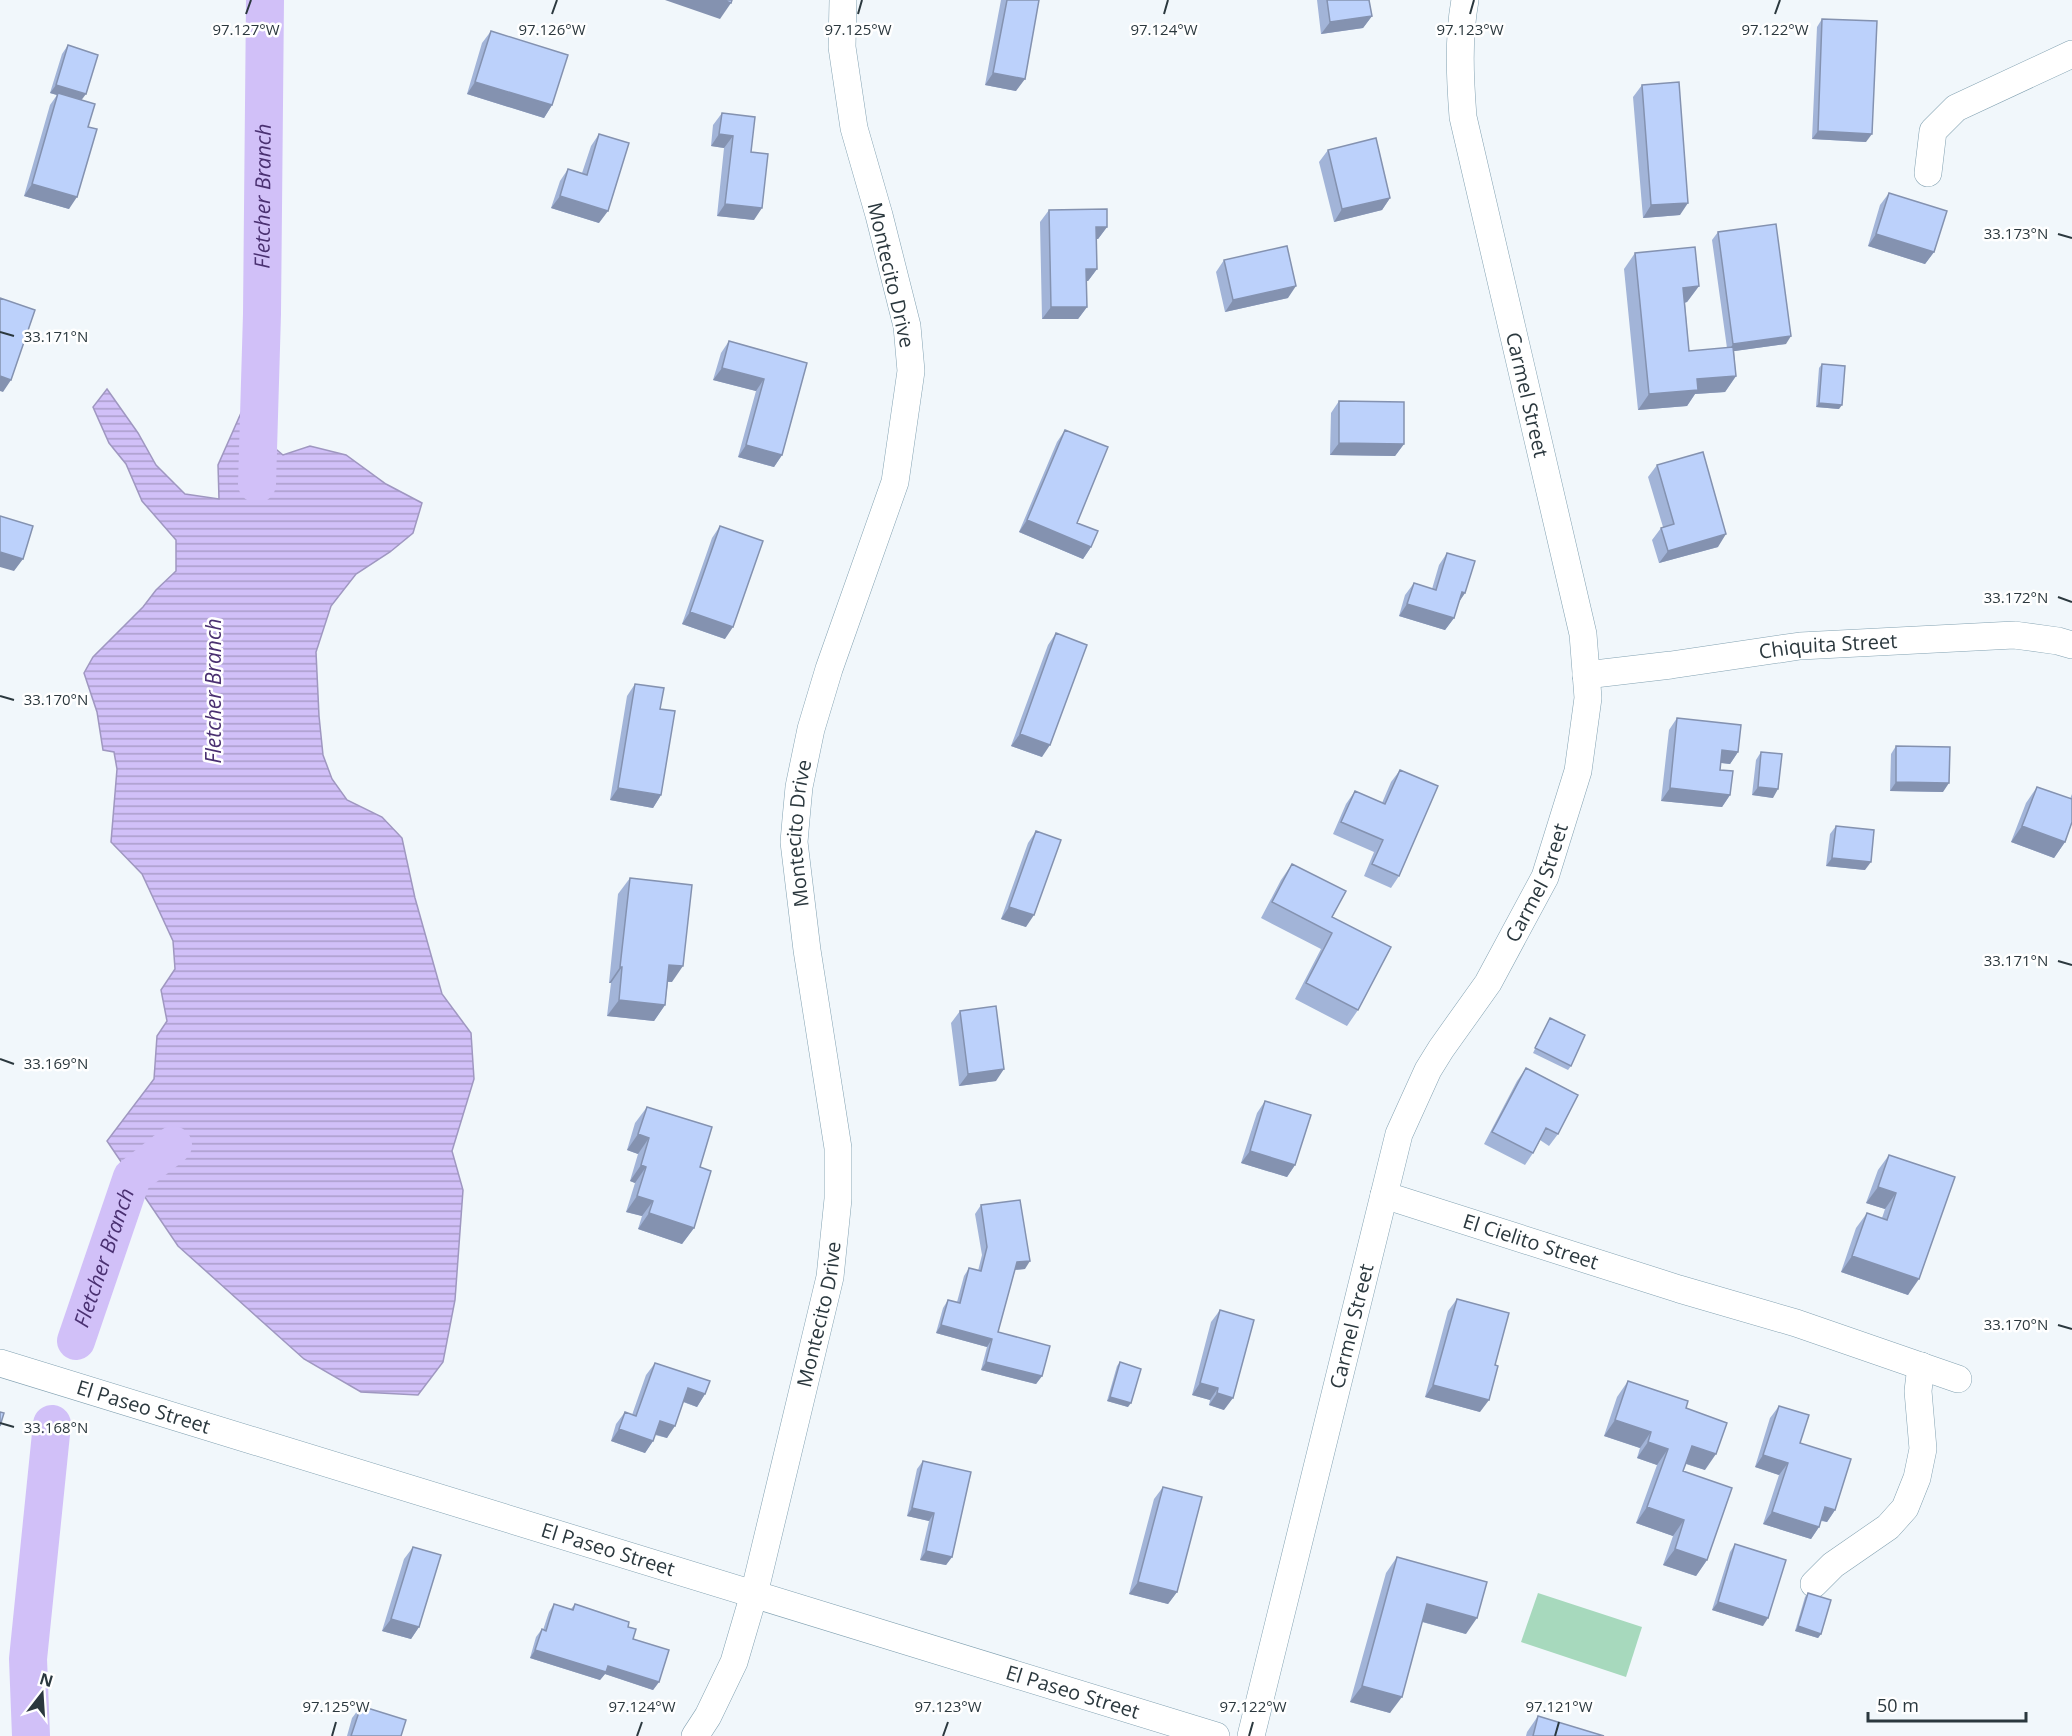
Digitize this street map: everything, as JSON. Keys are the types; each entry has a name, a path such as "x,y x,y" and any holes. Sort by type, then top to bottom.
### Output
{"street":[{"name":"Montecito Drive","path":"695,1736 708,1716 734,1662 754,1594 830,1277 838,1199 838,1148 807,950 794,842 799,787 811,729 829,669 895,482 911,370 907,326 854,128 842,48 843,0"},
{"name":"Carmel Street","path":"1251,1736 1394,1162 1399,1134 1428,1070 1488,983 1545,877 1578,771 1588,698 1583,634 1463,117 1459,69 1461,22 1465,0"},
{"path":"1928,173 1933,131 1956,108 2072,54"},
{"name":"Chiquita Street","path":"1586,675 1800,646 2014,635 2072,645"},
{"name":"El Cielito Street","path":"1384,1195 1679,1289 1796,1323 1958,1379"},
{"name":"El Paseo Street","path":"0,1363 1216,1736"},
{"path":"1814,1584 1833,1565 1888,1527 1905,1508 1917,1478 1923,1449 1918,1391 1920,1366"}],"green space":[{"path":"1538,1593 1642,1627 1626,1677 1521,1642"}],"water":[{"path":"107,389 138,433 156,465 185,494 219,499 218,465 241,413 259,435 283,455 310,446 346,455 386,484 422,503 413,533 390,552 356,574 331,606 316,652 323,755 332,779 347,800 382,817 402,838 415,898 442,994 471,1033 474,1079 452,1151 463,1190 455,1300 443,1362 418,1395 361,1392 304,1359 178,1246 107,1141 154,1079 157,1036 167,1021 161,990 175,969 173,941 142,874 111,842 117,769 114,752 103,750 97,712 84,673 93,657 176,571 176,540 142,501 126,464 109,443 93,407"}],"building":[{"path":"1007,0 1039,0 1025,79 993,73"},
{"path":"1327,0 1369,0 1372,16 1330,22"},
{"path":"1822,19 1877,21 1872,134 1818,131"},
{"path":"491,31 568,55 552,105 475,82"},
{"path":"68,45 98,55 86,94 56,85"},
{"path":"1679,82 1688,203 1651,205 1642,85"},
{"path":"58,93 95,104 88,127 97,129 77,197 32,184"},
{"path":"722,113 755,117 751,152 768,154 762,208 725,204 733,136 719,134"},
{"path":"599,134 629,143 608,211 560,196 568,169 587,175"},
{"path":"1376,138 1390,198 1342,209 1328,150"},
{"path":"1889,193 1947,211 1934,252 1876,234"},
{"path":"1107,209 1107,227 1096,227 1097,269 1086,269 1087,307 1051,307 1049,210"},
{"path":"1776,224 1791,336 1733,344 1718,232"},
{"path":"1287,246 1296,286 1233,300 1224,260"},
{"path":"1695,247 1699,286 1683,288 1689,351 1733,347 1736,376 1697,379 1698,390 1649,394 1635,253"},
{"path":"0,298 35,310 11,380 0,376"},
{"path":"729,341 807,363 782,455 746,445 764,379 722,368"},
{"path":"1822,364 1845,366 1842,405 1819,403"},
{"path":"1339,401 1404,402 1404,444 1339,443"},
{"path":"1065,430 1108,447 1077,523 1098,531 1091,547 1027,520"},
{"path":"1703,452 1726,534 1668,551 1661,528 1674,524 1657,465"},
{"path":"0,516 33,526 23,559 0,552"},
{"path":"720,526 763,541 733,627 690,612"},
{"path":"1447,553 1475,561 1454,618 1407,604 1414,583 1436,590"},
{"path":"1056,633 1087,645 1050,745 1020,734"},
{"path":"635,684 664,688 660,709 675,711 661,795 618,788"},
{"path":"1677,718 1741,725 1738,752 1722,750 1720,770 1733,771 1730,795 1670,788"},
{"path":"1896,746 1950,747 1949,783 1896,782"},
{"path":"1761,752 1782,754 1778,789 1758,787"},
{"path":"1400,770 1438,786 1399,876 1372,864 1383,840 1341,822 1355,791 1385,804"},
{"path":"2037,787 2072,799 2072,822 2065,842 2022,826"},
{"path":"1836,826 1874,830 1871,862 1832,858"},
{"path":"1036,831 1061,840 1034,915 1009,907"},
{"path":"1292,864 1346,891 1332,917 1391,947 1358,1010 1306,983 1332,933 1272,902"},
{"path":"630,878 692,885 683,966 669,965 665,1005 619,1000 622,967 620,967"},
{"path":"996,1006 1004,1069 968,1074 960,1011"},
{"path":"1550,1018 1585,1035 1571,1066 1535,1048"},
{"path":"1526,1068 1578,1095 1558,1134 1546,1128 1533,1153 1492,1132"},
{"path":"1265,1101 1311,1115 1295,1165 1250,1151"},
{"path":"647,1107 712,1127 700,1167 711,1171 694,1228 649,1213 653,1201 637,1196 646,1167 641,1165 649,1138 638,1134"},
{"path":"1889,1155 1955,1177 1919,1279 1852,1256 1867,1213 1887,1220 1896,1193 1878,1187"},
{"path":"1020,1200 1030,1261 1017,1262 998,1332 1050,1346 1042,1376 986,1362 992,1339 941,1325 948,1300 960,1303 969,1268 981,1271 987,1247 981,1205"},
{"path":"1457,1299 1509,1313 1495,1365 1498,1366 1489,1400 1433,1385"},
{"path":"1220,1310 1254,1320 1233,1398 1217,1393 1218,1388 1200,1383"},
{"path":"1120,1362 1141,1369 1131,1403 1110,1397"},
{"path":"655,1363 710,1381 705,1394 688,1388 675,1426 660,1421 653,1441 619,1429 625,1412 636,1416"},
{"path":"1628,1381 1688,1401 1686,1408 1727,1423 1716,1454 1692,1446 1683,1471 1732,1488 1707,1560 1675,1549 1684,1520 1647,1507 1668,1449 1648,1442 1651,1432 1615,1420"},
{"path":"1779,1406 1809,1415 1800,1443 1851,1459 1835,1510 1825,1507 1819,1527 1772,1512 1788,1463 1763,1455"},
{"path":"0,1412 4,1413 0,1426"},
{"path":"923,1461 971,1472 952,1557 926,1551 934,1513 912,1508"},
{"path":"1163,1487 1202,1497 1177,1592 1138,1582"},
{"path":"1735,1544 1786,1560 1768,1618 1718,1602"},
{"path":"413,1547 441,1555 419,1627 391,1619"},
{"path":"1397,1557 1487,1582 1477,1618 1427,1604 1402,1697 1362,1686"},
{"path":"1808,1593 1831,1600 1821,1634 1798,1626"},
{"path":"554,1604 573,1610 575,1604 629,1622 628,1627 636,1629 633,1639 669,1650 659,1682 608,1666 606,1672 535,1650 542,1629 546,1631"},
{"path":"361,1706 406,1720 401,1736 351,1736"},
{"path":"1538,1716 1604,1736 1533,1736"}],"waterway":[{"name":"Fletcher Branch","path":"257,484 262,314 265,0"},
{"name":"Fletcher Branch","path":"76,1341 132,1177 173,1145"},
{"name":"Fletcher Branch","path":"31,1736 28,1659 52,1424"}]}
